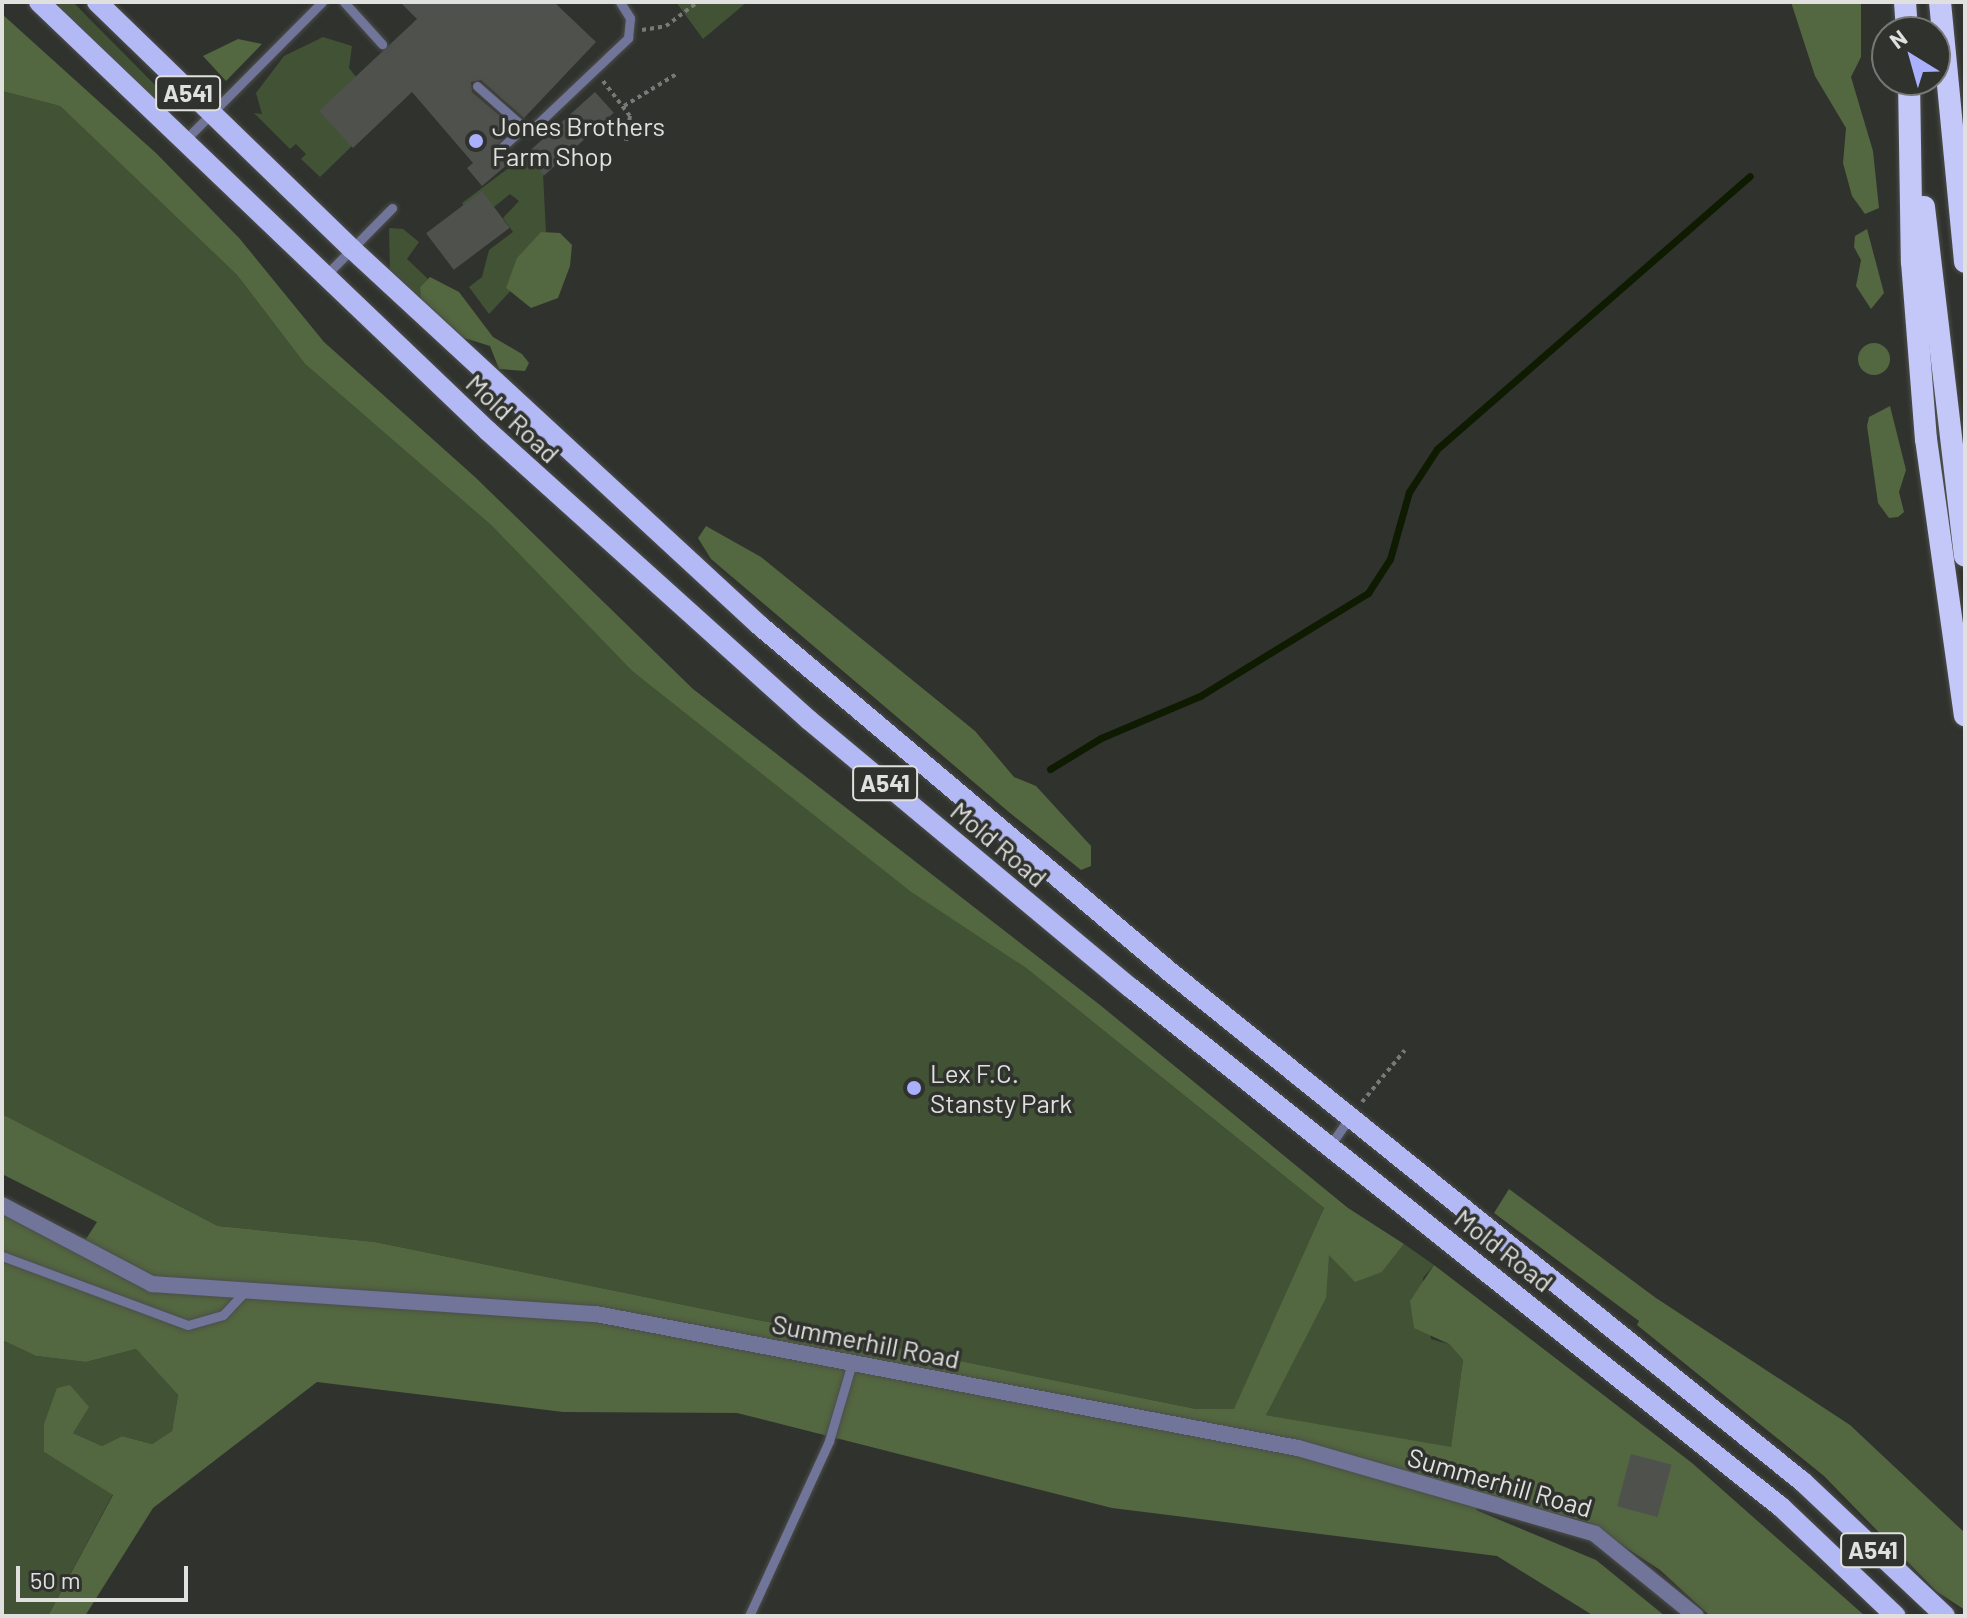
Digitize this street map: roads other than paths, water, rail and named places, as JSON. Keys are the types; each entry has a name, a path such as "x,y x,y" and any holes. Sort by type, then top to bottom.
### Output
{"highway":[{"path":"1910,96 1912,262 1926,439 1965,715"},
{"path":"1912,96 1965,556"},
{"path":"1947,96 1965,262"},
{"path":"1950,96 1965,164"}],"main road":[{"name":"Mold Road","path":"39,2 324,277 809,720 1329,1147 1781,1507 1896,1616"},
{"name":"Mold Road","path":"97,2 210,116 352,249 907,754 1803,1482 1945,1616"}],"street":[{"name":"Summerhill Road","path":"2,1205 152,1284 596,1314 1298,1448 1595,1534 1696,1616"}],"lane":[{"path":"182,143 322,2"},
{"path":"344,2 382,44"},
{"path":"502,147 521,130 532,130 631,29 620,2"},
{"path":"477,86 521,130"},
{"path":"324,277 392,208"},
{"path":"1329,1147 1351,1116"},
{"path":"2,1256 188,1325 223,1315 246,1290"},
{"path":"749,1616 829,1441 852,1363"}],"waterway":[{"path":"1050,769 1101,738 1200,696 1368,593 1390,559 1409,492 1437,449 1750,176"}],"place":[{"name":"Jones Brothers Farm Shop","path":"476,141"},
{"name":"Lex F.C. Stansty Park","path":"914,1088"}]}
